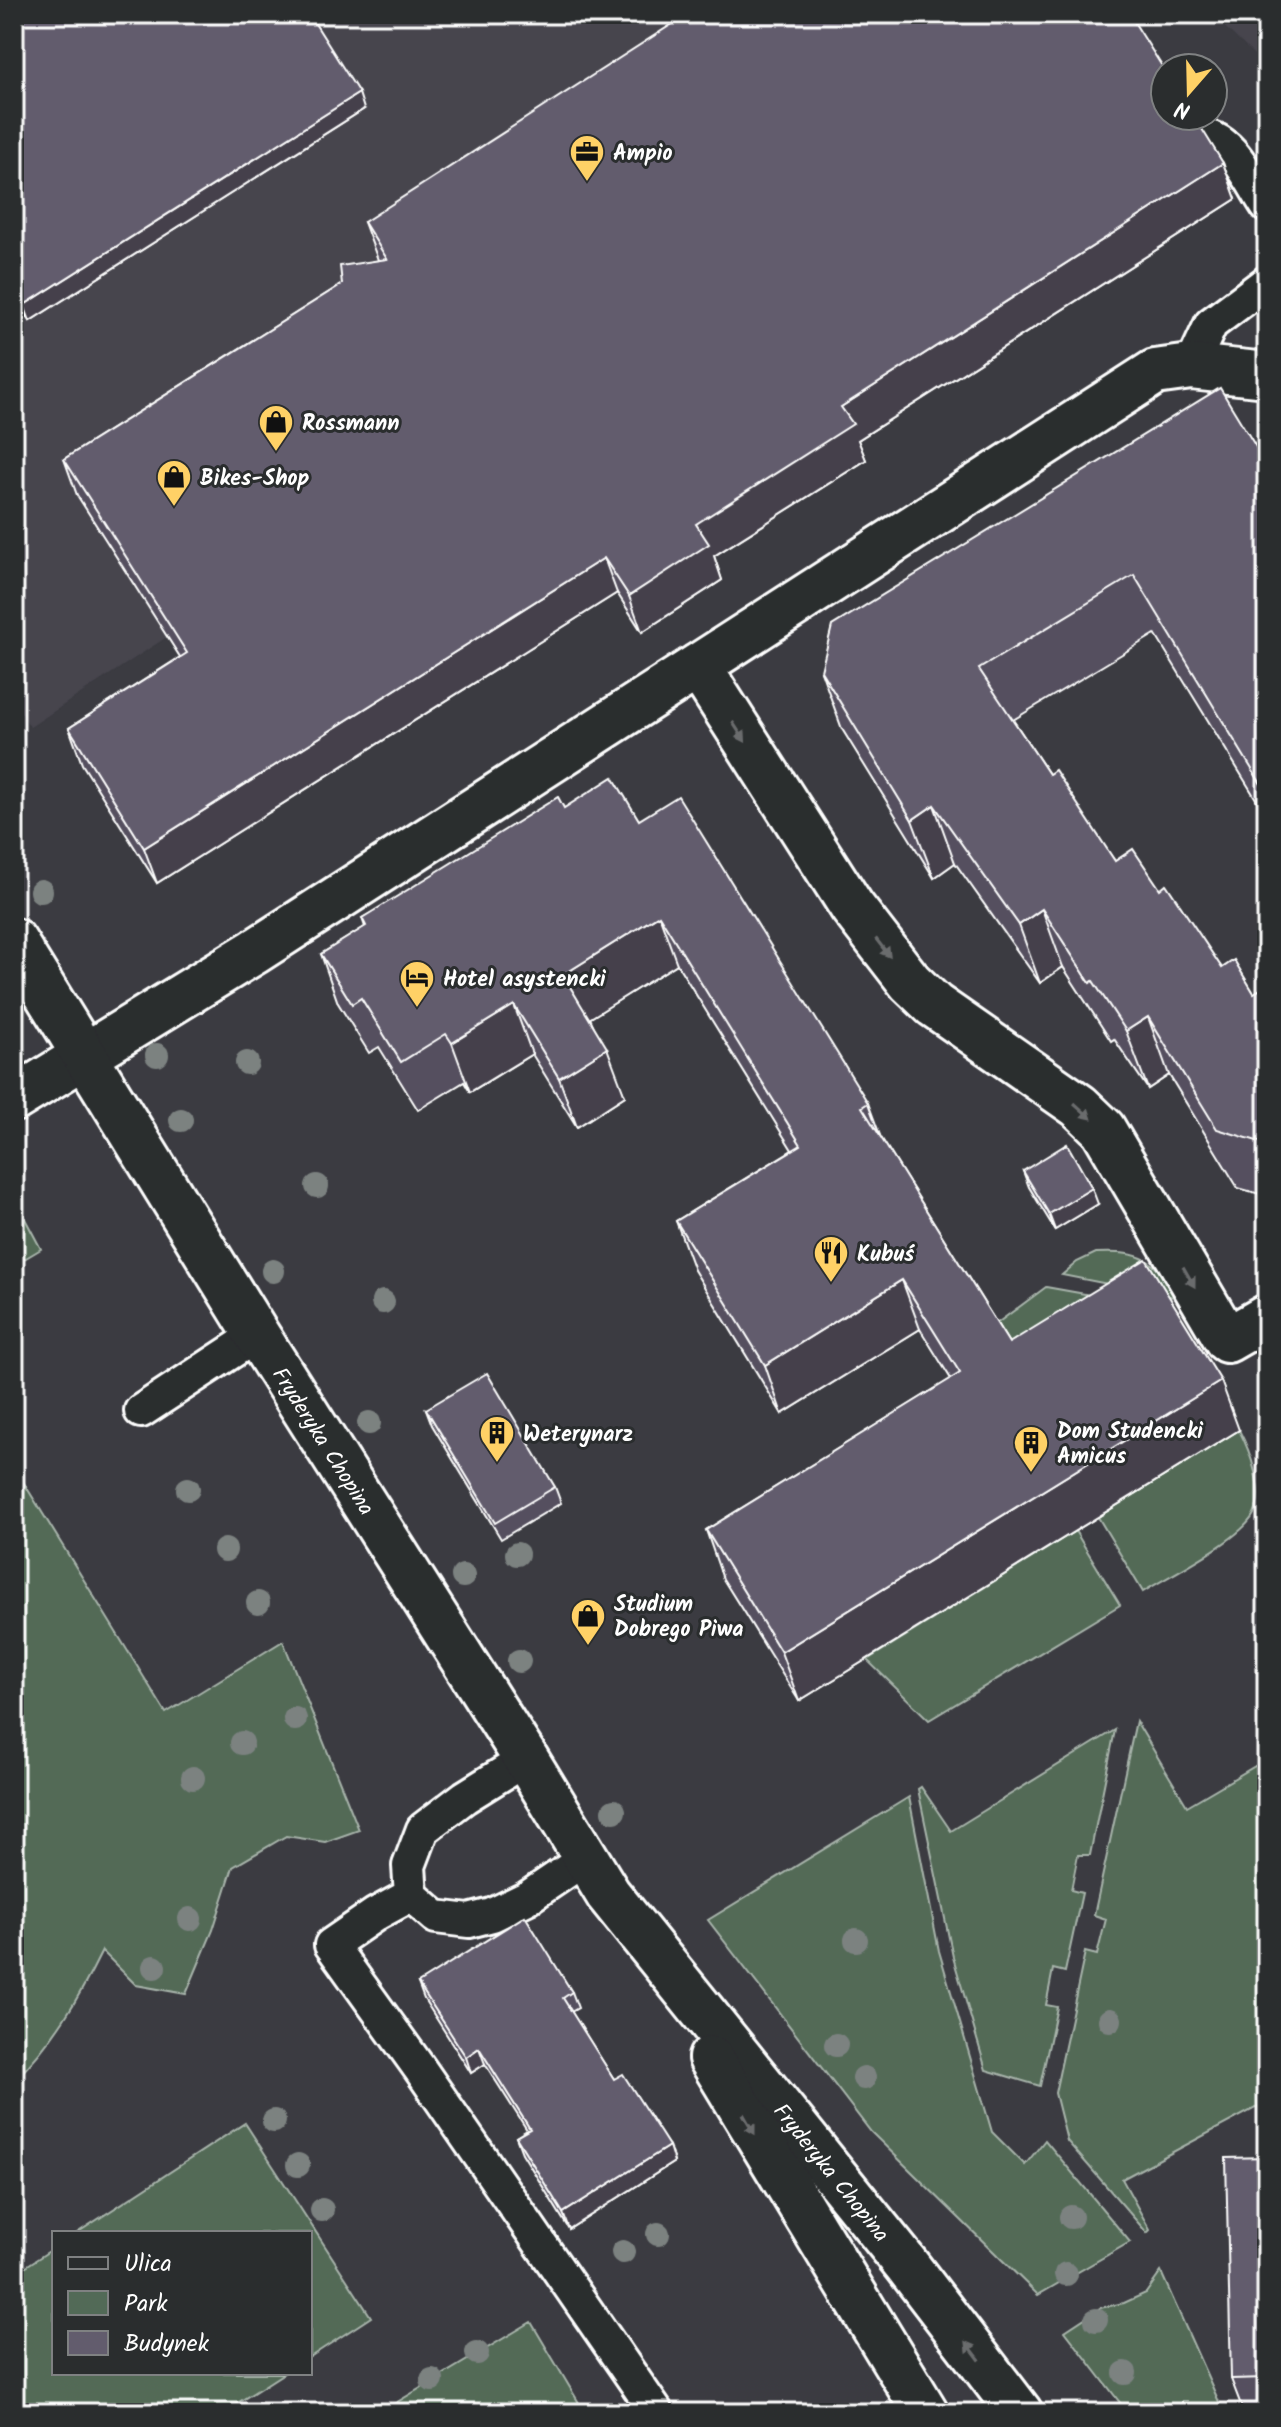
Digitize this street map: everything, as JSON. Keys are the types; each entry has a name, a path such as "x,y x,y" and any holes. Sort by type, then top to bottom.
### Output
{"street":[{"path":"14,1099 254,952 1155,372 1191,367 1267,375"},
{"path":"698,666 852,907 910,982 934,1005 1079,1106 1103,1129 1227,1340 1267,1317"},
{"name":"Fryderyka Chopina","path":"14,941 608,1894 906,2264 1020,2413"},
{"name":"Fryderyka Chopina","path":"639,1936 922,2412"}],"lane":[{"path":"1196,135 1206,135 1226,145 1267,206"},
{"path":"1191,367 1211,324 1267,282"},
{"path":"141,1411 257,1335"},
{"path":"526,1759 465,1797 423,1829 409,1866 411,1895 436,1917 469,1921 492,1915 527,1898 586,1858"},
{"path":"411,1895 376,1914 331,1945 657,2413"}],"shaded area":[{"path":"14,14 1161,14 637,327 30,727 14,701"},
{"path":"1211,14 1267,14 1267,67"}],"green space":[{"path":"14,1198 41,1249 14,1265"},
{"path":"1096,1253 1126,1254 1146,1260 1162,1274 1179,1298 1062,1275 1077,1262"},
{"path":"1046,1287 1163,1308 1026,1392 988,1330"},
{"path":"1239,1430 1248,1449 1257,1483 1254,1514 1247,1524 1220,1546 1143,1592 1098,1517"},
{"path":"14,1467 166,1713 283,1641 359,1830 325,1842 286,1836 233,1867 213,1930 186,1994 136,1985 102,1951 64,2020 14,2081"},
{"path":"1069,1521 1120,1605 929,1720 867,1660 1053,1545"},
{"path":"1136,1721 1187,1806 1267,1759 1267,2102 1122,2179 1150,2230 1147,2233 1067,2141 1055,2093 1085,1952 1097,1955 1106,1919 1094,1915"},
{"path":"1115,1730 1090,1855 1078,1855 1071,1890 1082,1893 1065,1972 1053,1969 1046,2005 1057,2007 1040,2086 986,2070 953,1957 918,1789 921,1787 951,1831"},
{"path":"909,1797 939,1951 992,2132 1025,2165 1045,2140 1130,2242 1038,2295 871,2132 708,1920"},
{"path":"245,2123 371,2317 312,2356 312,2231 80,2231"},
{"path":"52,2249 52,2375 281,2375 222,2413 14,2413 14,2274"},
{"path":"1161,2272 1224,2413 1128,2413 1065,2331 1100,2308 1124,2303 1146,2293"},
{"path":"531,2322 585,2413 379,2413"}],"building":[{"path":"14,14 309,14 359,93 24,305 14,289"},
{"path":"688,14 1129,14 1153,52 1149,52 1149,132 1204,132 1223,163 841,407 853,424 696,524 709,544 629,596 604,558 144,848 69,728 187,653 64,459 342,284 340,266 387,259 364,222"},
{"path":"1220,388 1267,465 1267,794 1134,575 979,669 1049,774 1055,770 1115,861 1133,849 1160,889 1166,884 1222,968 1234,960 1254,993 1262,988 1267,994 1267,1138 1260,1142 1217,1129 1148,1017 1126,1031 1093,981 1090,983 1042,909 1019,925 934,805 912,820 821,671 832,626"},
{"path":"613,777 639,820 678,796 868,1103 862,1107 1009,1343 1146,1259 1221,1381 781,1652 706,1530 960,1373 902,1280 765,1365 676,1221 801,1145 659,915 563,975 607,1048 559,1078 514,1005 452,1043 446,1034 401,1062 361,998 352,1004 321,954 366,926 362,918 558,797 564,808"},
{"path":"1067,1144 1092,1188 1049,1214 1023,1171"},
{"name":"Weterynarz","path":"487,1373 555,1487 495,1523 426,1409"},
{"path":"525,1916 572,1992 563,1998 614,2079 623,2074 669,2146 563,2213 516,2137 530,2129 479,2048 466,2057 418,1983"},
{"path":"1267,2157 1267,2378 1231,2379 1226,2158"}],"place":[{"name":"Ampio","path":"587,183"},
{"name":"Rossmann","path":"276,453"},
{"name":"Bikes-Shop","path":"174,508"},
{"name":"Hotel asystencki","path":"417,1009"},
{"name":"Kubuś","path":"831,1284"},
{"name":"Weterynarz","path":"497,1464"},
{"name":"Dom Studencki Amicus","path":"1031,1474"},
{"name":"Studium Dobrego Piwa","path":"588,1647"}]}
